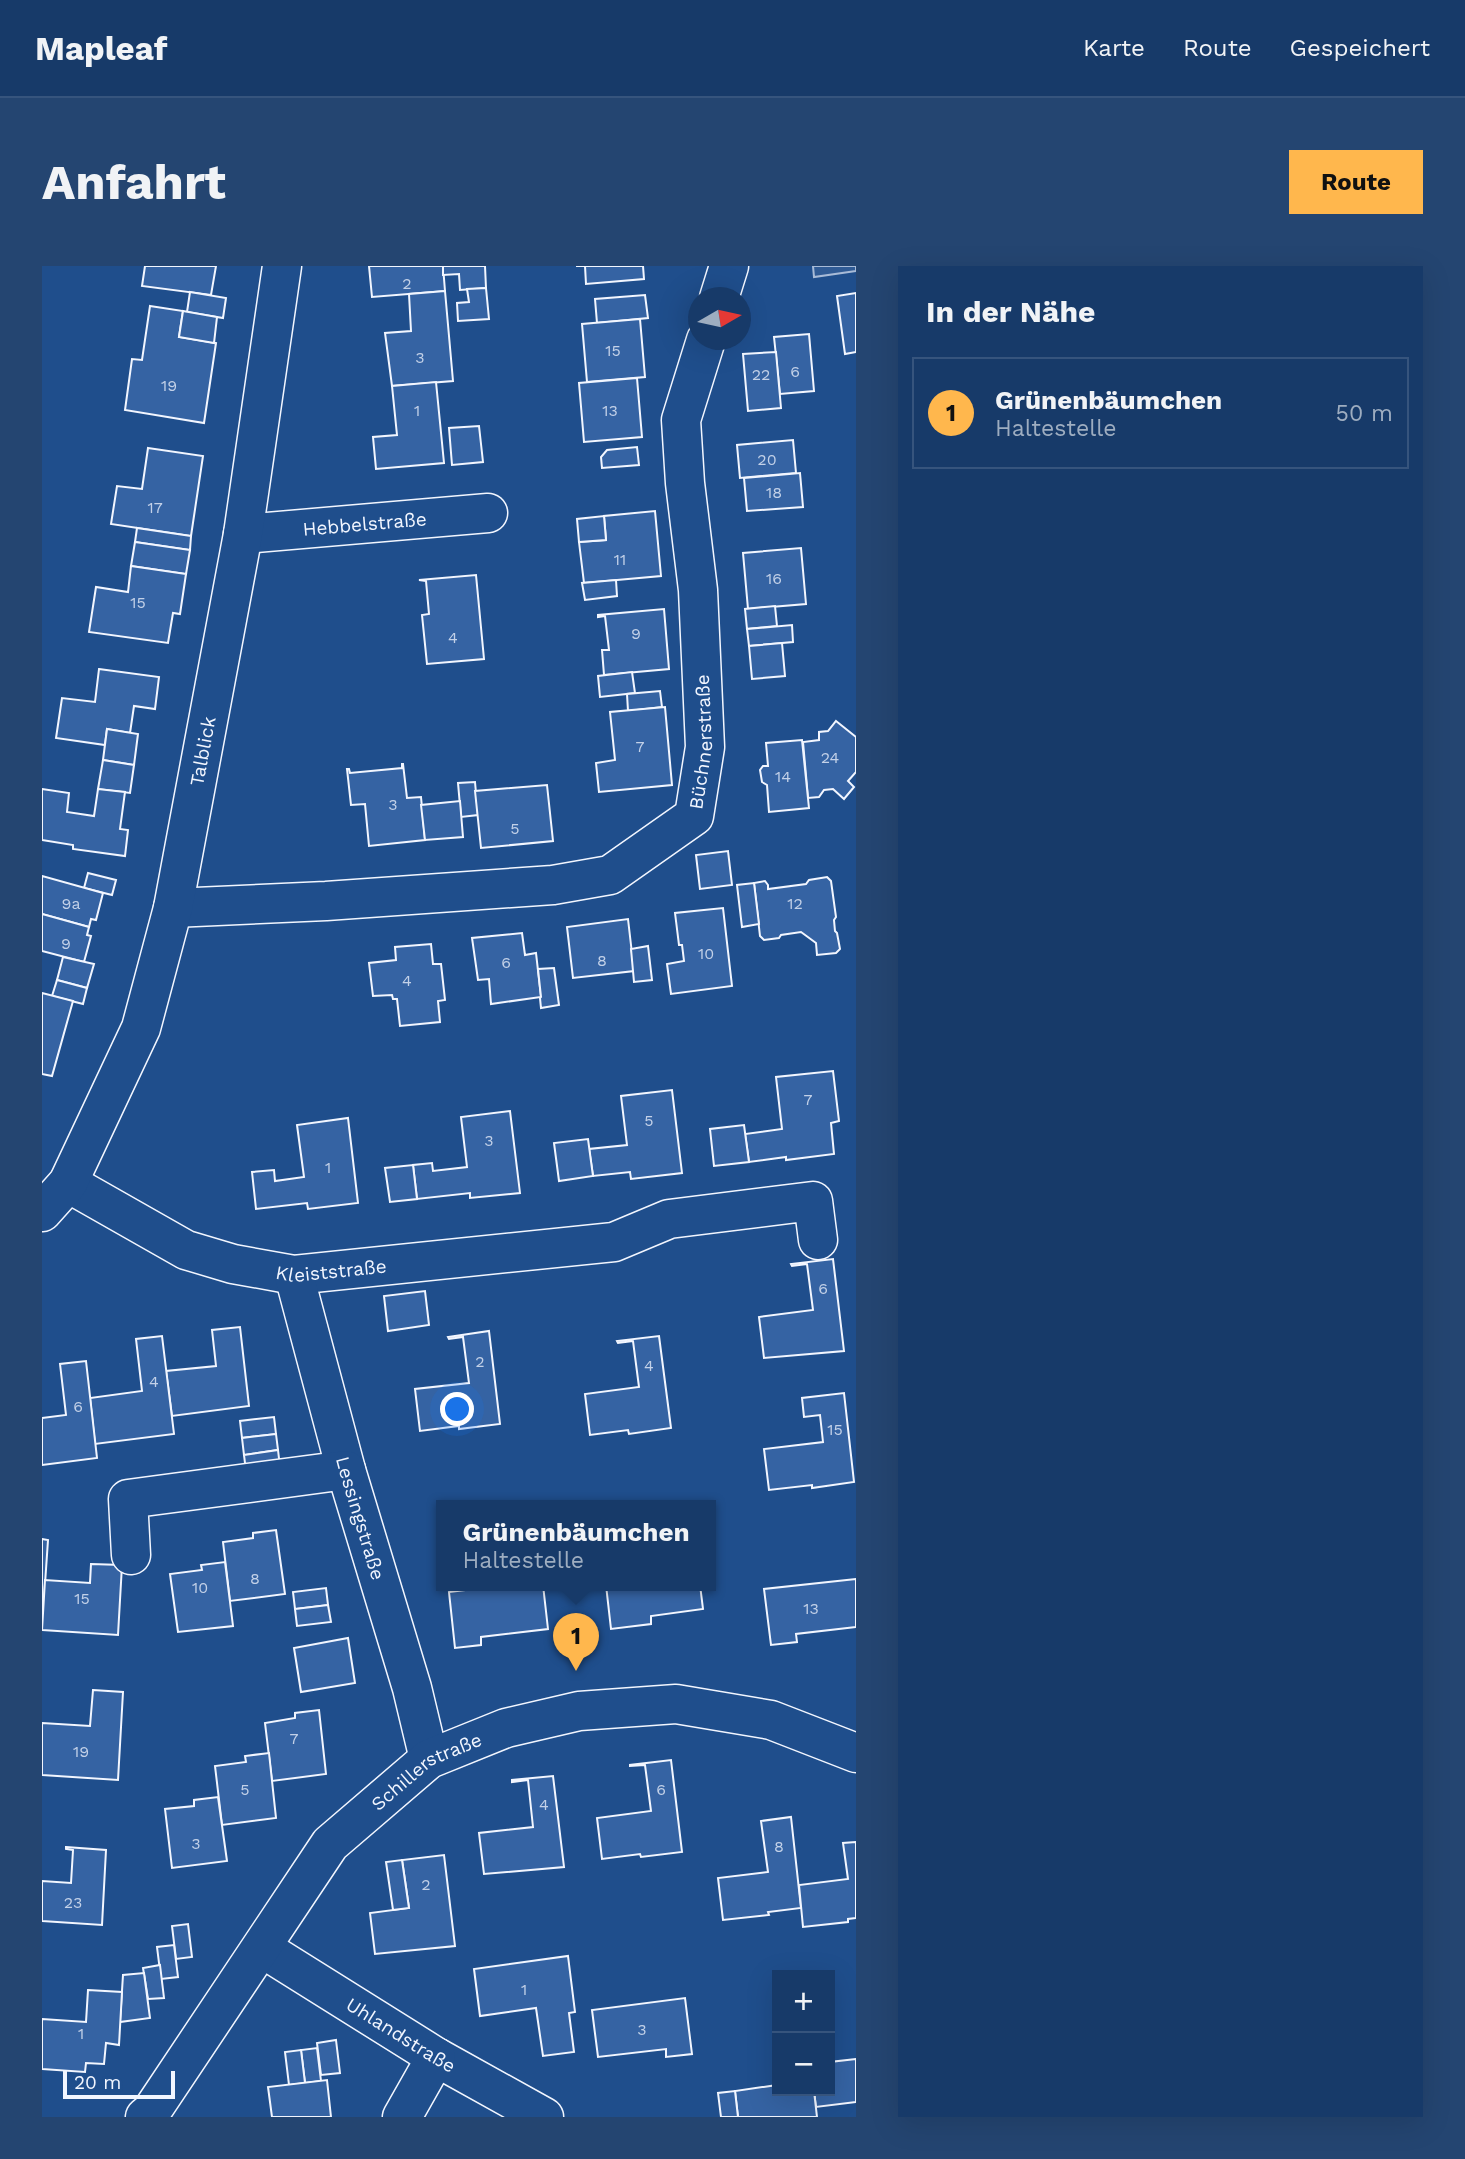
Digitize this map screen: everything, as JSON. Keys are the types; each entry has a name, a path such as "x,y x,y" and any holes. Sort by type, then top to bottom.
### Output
{"street":[{"name":"Talblick","path":"42,1212 68,1183 141,1028 173,908 243,534 282,266"},
{"path":"722,287 729,266"},
{"name":"Büchnerstraße","path":"173,908 326,901 564,883 610,875 694,816 705,747 698,590 685,483 681,420 703,350"},
{"name":"Hebbelstraße","path":"243,534 488,513"},
{"name":"Kleiststraße","path":"68,1183 187,1250 233,1264 294,1275 614,1242 669,1219 813,1201 818,1240"},
{"name":"Lessingstraße","path":"294,1275 346,1470 412,1688 429,1759"},
{"path":"131,1555 128,1499 346,1470"},
{"name":"Schillerstraße","path":"145,2117 151,2112 331,1844 429,1759 506,1728 579,1710 676,1704 771,1720 856,1752"},
{"name":"Uhlandstraße","path":"262,1948 436,2057 544,2117"},
{"path":"402,2117 436,2057"}],"shaded area":[{"path":"813,266 856,266 856,271 814,277"}],"building":[{"path":"145,266 216,266 211,295 142,286"},
{"path":"369,266 443,266 445,291 372,297"},
{"path":"443,266 485,266 486,288 460,290 459,274 443,275"},
{"path":"585,266 643,266 644,279 586,284"},
{"path":"486,288 489,319 458,321 457,303 469,302 467,289"},
{"path":"445,291 453,381 392,386 385,333 411,331 409,294"},
{"path":"190,292 226,298 223,318 187,312"},
{"path":"856,293 856,352 845,354 837,296"},
{"path":"645,295 648,318 597,323 595,299"},
{"path":"150,306 183,311 179,337 216,343 204,423 125,410 132,359 142,360"},
{"path":"183,311 217,317 214,343 179,337"},
{"path":"640,319 645,377 587,382 582,324"},
{"path":"809,334 814,391 780,394 774,337"},
{"path":"776,352 781,408 748,411 743,354"},
{"path":"637,378 642,437 584,442 579,383"},
{"path":"436,382 444,463 376,469 373,437 397,435 392,386"},
{"path":"479,426 483,462 452,465 449,428"},
{"path":"793,440 796,473 740,478 737,445"},
{"path":"637,447 639,465 602,468 601,457 607,450"},
{"path":"148,448 203,456 191,536 111,524 117,486 142,489"},
{"path":"800,473 803,507 747,511 744,478"},
{"path":"655,511 661,576 584,583 579,542 606,540 604,516"},
{"path":"604,516 606,540 579,542 577,519"},
{"path":"137,528 191,536 190,550 135,542"},
{"path":"135,542 190,550 186,574 131,566"},
{"path":"801,548 806,604 748,609 743,553"},
{"path":"131,566 186,574 180,614 173,613 168,643 89,632 96,587 128,592"},
{"path":"476,575 484,659 427,664 422,615 429,614 426,581 419,580"},
{"path":"616,580 617,596 585,600 582,583"},
{"path":"775,606 777,626 747,629 745,609"},
{"path":"664,609 669,669 604,675 602,650 609,650 605,616 598,615"},
{"path":"792,625 793,642 749,646 747,629"},
{"path":"782,643 785,676 752,679 749,646"},
{"path":"99,669 159,677 155,709 134,706 130,733 107,729 105,745 56,738 62,698 95,702"},
{"path":"632,672 635,693 600,697 598,676"},
{"path":"660,691 662,707 628,711 627,694"},
{"path":"665,707 672,785 599,792 596,763 615,760 610,712"},
{"path":"836,721 856,737 856,772 848,781 854,787 844,799 833,789 824,790 819,797 808,798 803,742 819,740 819,732 828,731"},
{"path":"107,729 138,734 134,765 103,760"},
{"path":"802,740 809,808 769,812 767,785 762,782 760,770 763,766 768,766 766,743"},
{"path":"103,760 134,765 130,793 98,789"},
{"path":"402,764 407,798 421,797 425,840 369,846 365,804 351,805 347,769 350,773 402,768"},
{"path":"475,782 478,815 461,817 458,783"},
{"path":"547,785 553,841 481,848 475,791"},
{"path":"42,789 69,793 67,812 94,816 98,789 125,792 120,829 128,830 125,856 73,849 73,845 42,840"},
{"path":"460,801 463,837 425,840 421,805"},
{"path":"728,851 732,885 700,889 696,855"},
{"path":"88,873 116,880 112,895 84,888"},
{"path":"42,876 103,893 96,920 91,919 89,927 42,914"},
{"path":"827,877 831,881 836,917 835,931 840,949 836,953 817,955 816,943 801,932 764,940 760,936 754,883 765,881 768,889 806,884 809,880"},
{"path":"754,883 759,924 742,927 737,885"},
{"path":"723,908 732,986 671,994 667,964 684,961 675,913"},
{"path":"42,914 89,927 87,935 91,936 84,962 42,951"},
{"path":"628,919 634,971 573,978 567,927"},
{"path":"522,933 525,955 536,953 541,997 491,1004 489,979 478,980 472,938"},
{"path":"431,944 433,964 441,964 445,1000 438,1001 440,1022 400,1026 397,999 393,999 392,995 373,996 369,963 396,960 395,947"},
{"path":"648,946 652,980 634,982 631,949"},
{"path":"63,957 94,964 87,988 57,980"},
{"path":"554,968 559,1005 541,1008 538,969"},
{"path":"57,980 87,988 83,1004 52,996"},
{"path":"42,993 73,1001 52,1076 42,1074"},
{"path":"833,1071 839,1121 831,1123 834,1154 749,1162 745,1134 782,1129 776,1077"},
{"path":"672,1090 682,1173 631,1179 630,1172 593,1176 589,1149 627,1145 621,1096"},
{"path":"510,1111 520,1193 470,1198 470,1193 417,1199 413,1165 432,1163 433,1171 467,1167 461,1117"},
{"path":"348,1118 358,1203 308,1209 307,1203 256,1209 252,1172 274,1170 275,1181 304,1177 297,1125"},
{"path":"744,1125 749,1162 714,1166 710,1129"},
{"path":"588,1139 593,1176 559,1181 554,1143"},
{"path":"413,1165 417,1199 390,1202 385,1168"},
{"path":"833,1259 844,1351 764,1358 759,1317 813,1310 807,1264 791,1264"},
{"path":"425,1291 429,1325 388,1331 384,1296"},
{"path":"240,1327 249,1406 172,1416 166,1371 216,1366 212,1330"},
{"path":"489,1331 500,1424 420,1431 415,1389 469,1383 463,1337 448,1337"},
{"path":"162,1336 174,1434 95,1444 90,1398 142,1391 136,1339"},
{"path":"659,1336 671,1428 629,1434 628,1430 590,1435 585,1394 639,1387 633,1341 617,1341"},
{"path":"86,1361 97,1458 42,1465 42,1418 66,1415 60,1364"},
{"path":"844,1393 854,1482 769,1490 764,1449 823,1442 820,1415 804,1417 802,1398"},
{"path":"274,1417 276,1434 242,1438 240,1421"},
{"path":"276,1434 278,1450 244,1455 242,1438"},
{"path":"278,1450 280,1467 246,1471 244,1455"},
{"path":"276,1530 285,1594 230,1601 223,1542 253,1538 253,1533"},
{"path":"42,1539 48,1540 43,1613 42,1613"},
{"path":"225,1562 233,1626 178,1632 170,1574 202,1570 201,1565"},
{"path":"91,1564 122,1565 118,1635 42,1630 45,1580 90,1583"},
{"path":"856,1579 856,1627 796,1634 797,1642 771,1645 764,1589"},
{"path":"326,1588 328,1605 295,1609 293,1592"},
{"path":"544,1591 548,1629 481,1637 481,1645 455,1648 449,1592"},
{"path":"607,1591 701,1591 703,1609 651,1616 651,1624 611,1629"},
{"path":"328,1605 331,1622 297,1626 295,1609"},
{"path":"348,1638 355,1683 301,1692 294,1648"},
{"path":"93,1690 123,1692 118,1780 42,1775 42,1723 90,1726"},
{"path":"319,1710 326,1774 272,1781 265,1723 295,1718 295,1713"},
{"path":"269,1753 276,1818 222,1825 215,1766 246,1762 245,1756"},
{"path":"671,1760 682,1852 602,1859 597,1818 651,1811 645,1765 630,1765"},
{"path":"553,1776 564,1867 484,1874 479,1833 533,1827 528,1780 512,1780"},
{"path":"218,1797 227,1861 172,1868 165,1809 194,1806 194,1800"},
{"path":"791,1817 801,1908 723,1920 718,1878 768,1872 761,1821"},
{"path":"856,1842 856,1918 848,1919 848,1922 803,1927 799,1885 848,1879 843,1843"},
{"path":"66,1847 106,1850 102,1925 42,1921 42,1881 71,1883 73,1850"},
{"path":"444,1855 455,1946 375,1954 370,1913 409,1908 402,1860"},
{"path":"402,1860 409,1908 393,1910 386,1862"},
{"path":"188,1924 192,1957 176,1959 172,1926"},
{"path":"174,1945 178,1977 161,1979 157,1947"},
{"path":"568,1956 575,2012 569,2013 574,2052 543,2056 536,2008 480,2016 474,1969"},
{"path":"160,1965 164,1998 148,1999 143,1968"},
{"path":"144,1973 150,2018 120,2022 123,1975"},
{"path":"88,1990 122,1992 119,2045 106,2043 104,2064 86,2063 85,2072 42,2069 42,2019 86,2022"},
{"path":"685,1998 692,2054 666,2057 666,2049 598,2057 592,2010"},
{"path":"336,2040 340,2073 321,2075 317,2043"},
{"path":"317,2048 321,2081 305,2083 301,2050"},
{"path":"301,2050 305,2083 289,2085 285,2052"},
{"path":"856,2059 856,2102 816,2107 815,2096 835,2096 835,2061"},
{"path":"327,2080 331,2117 272,2117 268,2087"},
{"path":"772,2086 772,2096 815,2096 817,2117 738,2117 735,2091"},
{"path":"735,2091 738,2117 721,2117 718,2093"}],"place":[{"name":"Grünenbäumchen","path":"576,1671"}]}
